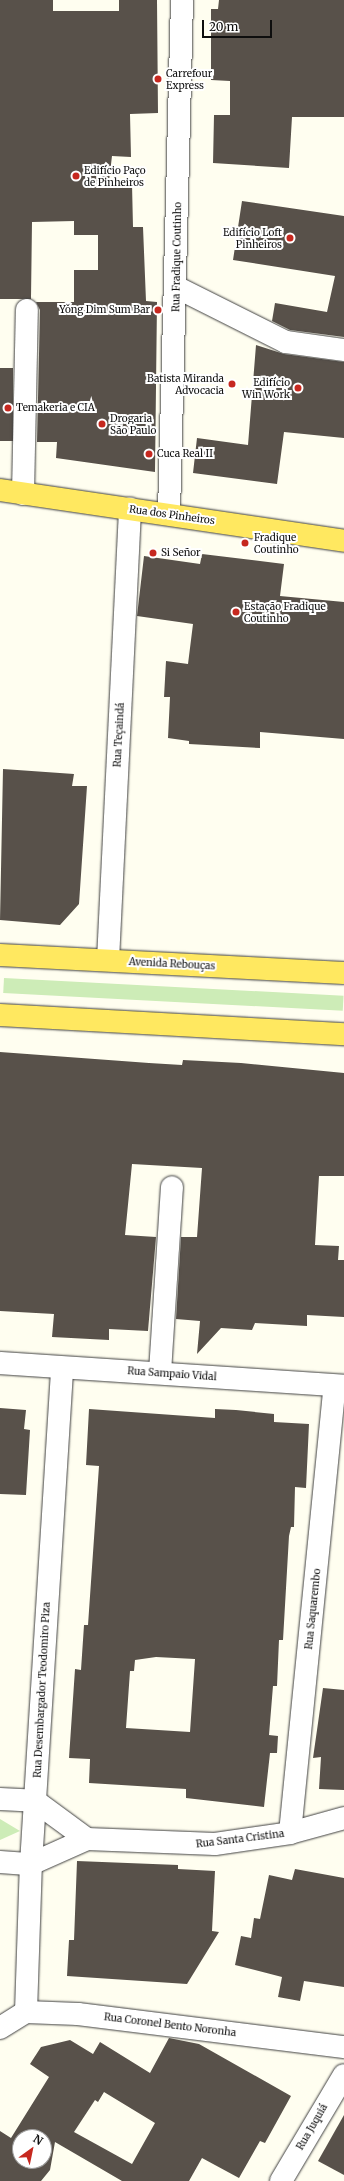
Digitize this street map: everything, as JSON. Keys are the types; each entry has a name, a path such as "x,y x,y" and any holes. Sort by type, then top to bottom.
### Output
{"main road":[{"name":"Rua dos Pinheiros","path":"0,490 344,541"},
{"name":"Avenida Rebouças","path":"0,955 344,973"},
{"path":"0,1016 344,1034"}],"street":[{"name":"Rua Fradique Coutinho","path":"169,514 176,287 182,0"},
{"path":"176,287 286,342 344,350"},
{"path":"23,494 27,310"},
{"name":"Rua Teçaindá","path":"108,960 130,509"},
{"path":"160,1372 172,1188"},
{"name":"Rua Sampaio Vidal","path":"0,1363 62,1368 160,1372 340,1386"},
{"name":"Rua Desembargador Teodomiro Piza","path":"26,2012 31,1864 62,1368"},
{"name":"Rua Saquarembo","path":"290,1833 340,1386"},
{"path":"0,1799 35,1801 87,1839"},
{"name":"Rua Santa Cristina","path":"31,1864 87,1839 215,1844 290,1833 344,1818"},
{"path":"0,1862 31,1864"},
{"path":"0,2028 26,2012"},
{"name":"Rua Coronel Bento Noronha","path":"26,2012 78,2014 344,2047"},
{"name":"Rua Juquiá","path":"281,2181 344,2074"}],"green space":[{"path":"4,978 344,996 343,1011 3,993"},
{"path":"0,1819 20,1831 0,1840"}],"building":[{"path":"0,0 53,0 53,11 119,11 119,0 157,0 158,113 130,114 131,157 112,156 109,181 132,184 133,227 143,227 146,301 157,302 155,472 56,458 57,442 37,442 40,310 36,302 74,302 74,270 98,270 98,235 74,235 74,221 32,222 31,299 0,299"},
{"path":"219,0 344,0 344,117 292,117 289,168 213,163 214,115 230,115 230,81 211,80 211,9 218,9"},
{"name":"Edifício Loft Pinheiros","path":"242,201 344,216 344,337 290,330 272,321 275,303 327,312 335,276 233,260"},
{"name":"Edifício Win Work","path":"256,345 284,354 344,362 344,438 284,432 277,484 193,473 197,438 248,445"},
{"name":"Temakeria e CIA","path":"0,368 13,368 13,441 0,441"},
{"path":"202,554 284,564 280,596 344,602 344,739 260,732 260,748 189,744 189,741 168,738 170,697 164,697 166,661 188,664 193,624 137,616 144,556 200,564"},
{"path":"3,769 74,774 72,786 87,786 79,904 60,925 0,920"},
{"path":"0,1052 182,1065 183,1060 241,1063 344,1073 344,1176 319,1176 315,1245 339,1246 338,1260 344,1260 344,1317 307,1315 307,1326 255,1323 252,1330 221,1328 197,1354 200,1321 176,1319 181,1237 197,1237 202,1168 132,1164 125,1235 156,1237 148,1331 109,1329 109,1340 52,1337 54,1314 0,1311"},
{"path":"0,1408 26,1410 24,1429 30,1430 26,1495 0,1494"},
{"path":"89,1409 215,1418 215,1409 236,1410 274,1414 274,1422 309,1424 306,1488 295,1487 294,1527 291,1527 289,1536 283,1640 279,1640 277,1686 273,1686 269,1735 278,1736 277,1753 270,1753 264,1807 186,1798 186,1789 89,1783 90,1759 69,1758 75,1669 81,1670 84,1625 88,1625 99,1466 86,1465","holes":["156,1657 195,1659 190,1732 126,1728 130,1671 134,1671 135,1660"]},
{"path":"323,1688 344,1690 344,1790 319,1789 321,1757 313,1758"},
{"path":"77,1861 178,1865 178,1869 215,1871 212,1931 219,1932 187,1984 67,1976 69,1940 74,1940"},
{"path":"295,1869 344,1878 344,1987 304,1981 300,2001 278,1997 282,1977 235,1965 241,1936 251,1938 254,1918 260,1919 269,1875 292,1880"},
{"path":"169,2038 199,2044 291,2096 265,2143 260,2141 239,2178 202,2158 189,2181 122,2181 55,2142 52,2159 52,2129 17,2129 49,2077 30,2064 41,2047 70,2040 93,2054 100,2042 150,2073","holes":["104,2092 155,2123 132,2164 74,2132 95,2100 98,2102"]},
{"path":"344,2115 344,2175 318,2161"},
{"path":"0,2131 11,2138 12,2136 12,2169 50,2169 41,2181 0,2181"}],"place":[{"name":"Carrefour Express","path":"158,79"},
{"name":"Edifício Paço de Pinheiros","path":"76,176"},
{"name":"Edifício Loft Pinheiros","path":"290,238"},
{"name":"Yǒng Dim Sum Bar","path":"158,310"},
{"name":"Batista Miranda Advocacia","path":"232,384"},
{"name":"Edifício Win Work","path":"298,388"},
{"name":"Temakeria e CIA","path":"8,408"},
{"name":"Drogaria São Paulo","path":"102,424"},
{"name":"Cuca Real II","path":"149,454"},
{"name":"Fradique Coutinho","path":"245,543"},
{"name":"Si Señor","path":"153,553"},
{"name":"Estação Fradique Coutinho","path":"236,612"}]}
